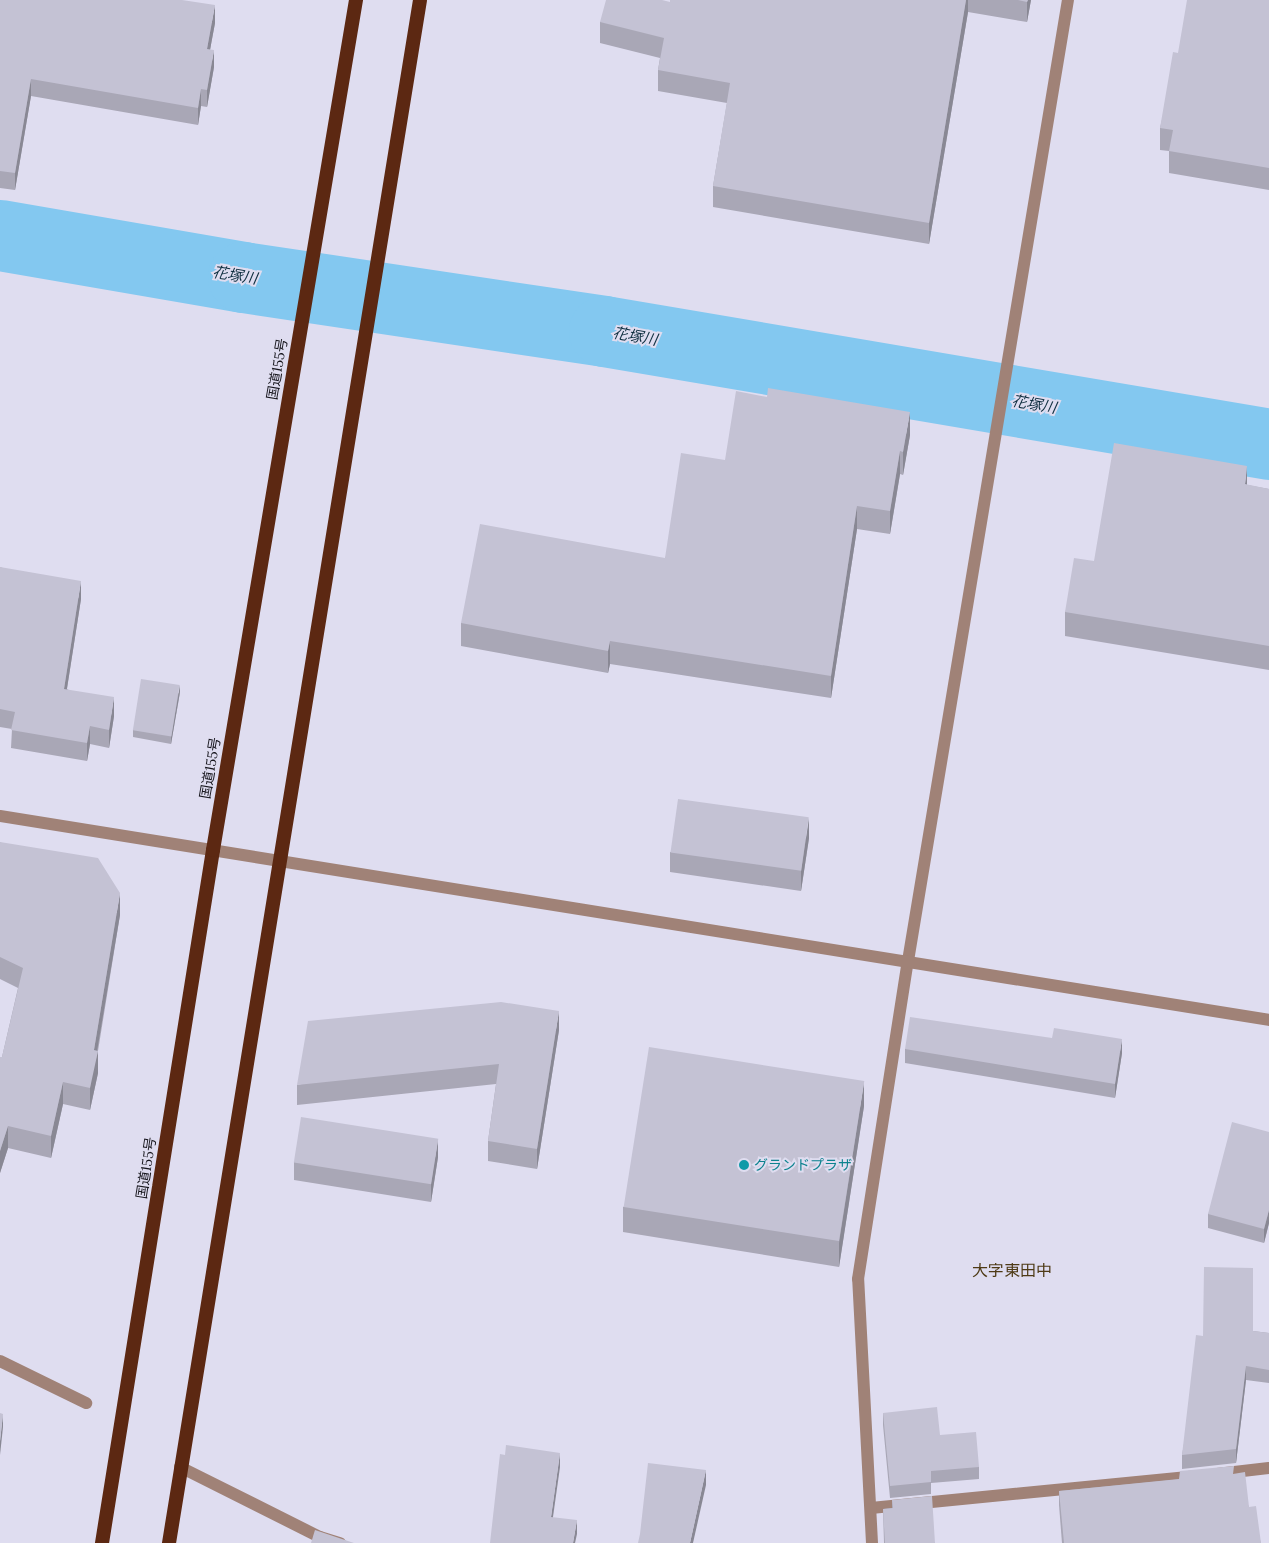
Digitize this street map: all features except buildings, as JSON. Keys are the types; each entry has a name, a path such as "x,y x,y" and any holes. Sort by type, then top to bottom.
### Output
{"highway":[{"name":"国道155号","path":"102,1543 213,850 356,0"},
{"path":"169,1543 420,0"}],"street":[{"path":"872,1543 858,1279 908,961 1068,0"},
{"path":"0,816 1269,1020"},
{"path":"0,1361 86,1403"},
{"path":"180,1468 320,1537 340,1543"},
{"path":"871,1508 1269,1468"}],"waterway":[{"name":"花塚川","path":"0,235 243,277 604,331 1269,444"}],"place":[{"name":"グランドプラザ","path":"744,1165"}],"district":[{"name":"大字東田中","path":"1012,1270"}]}
